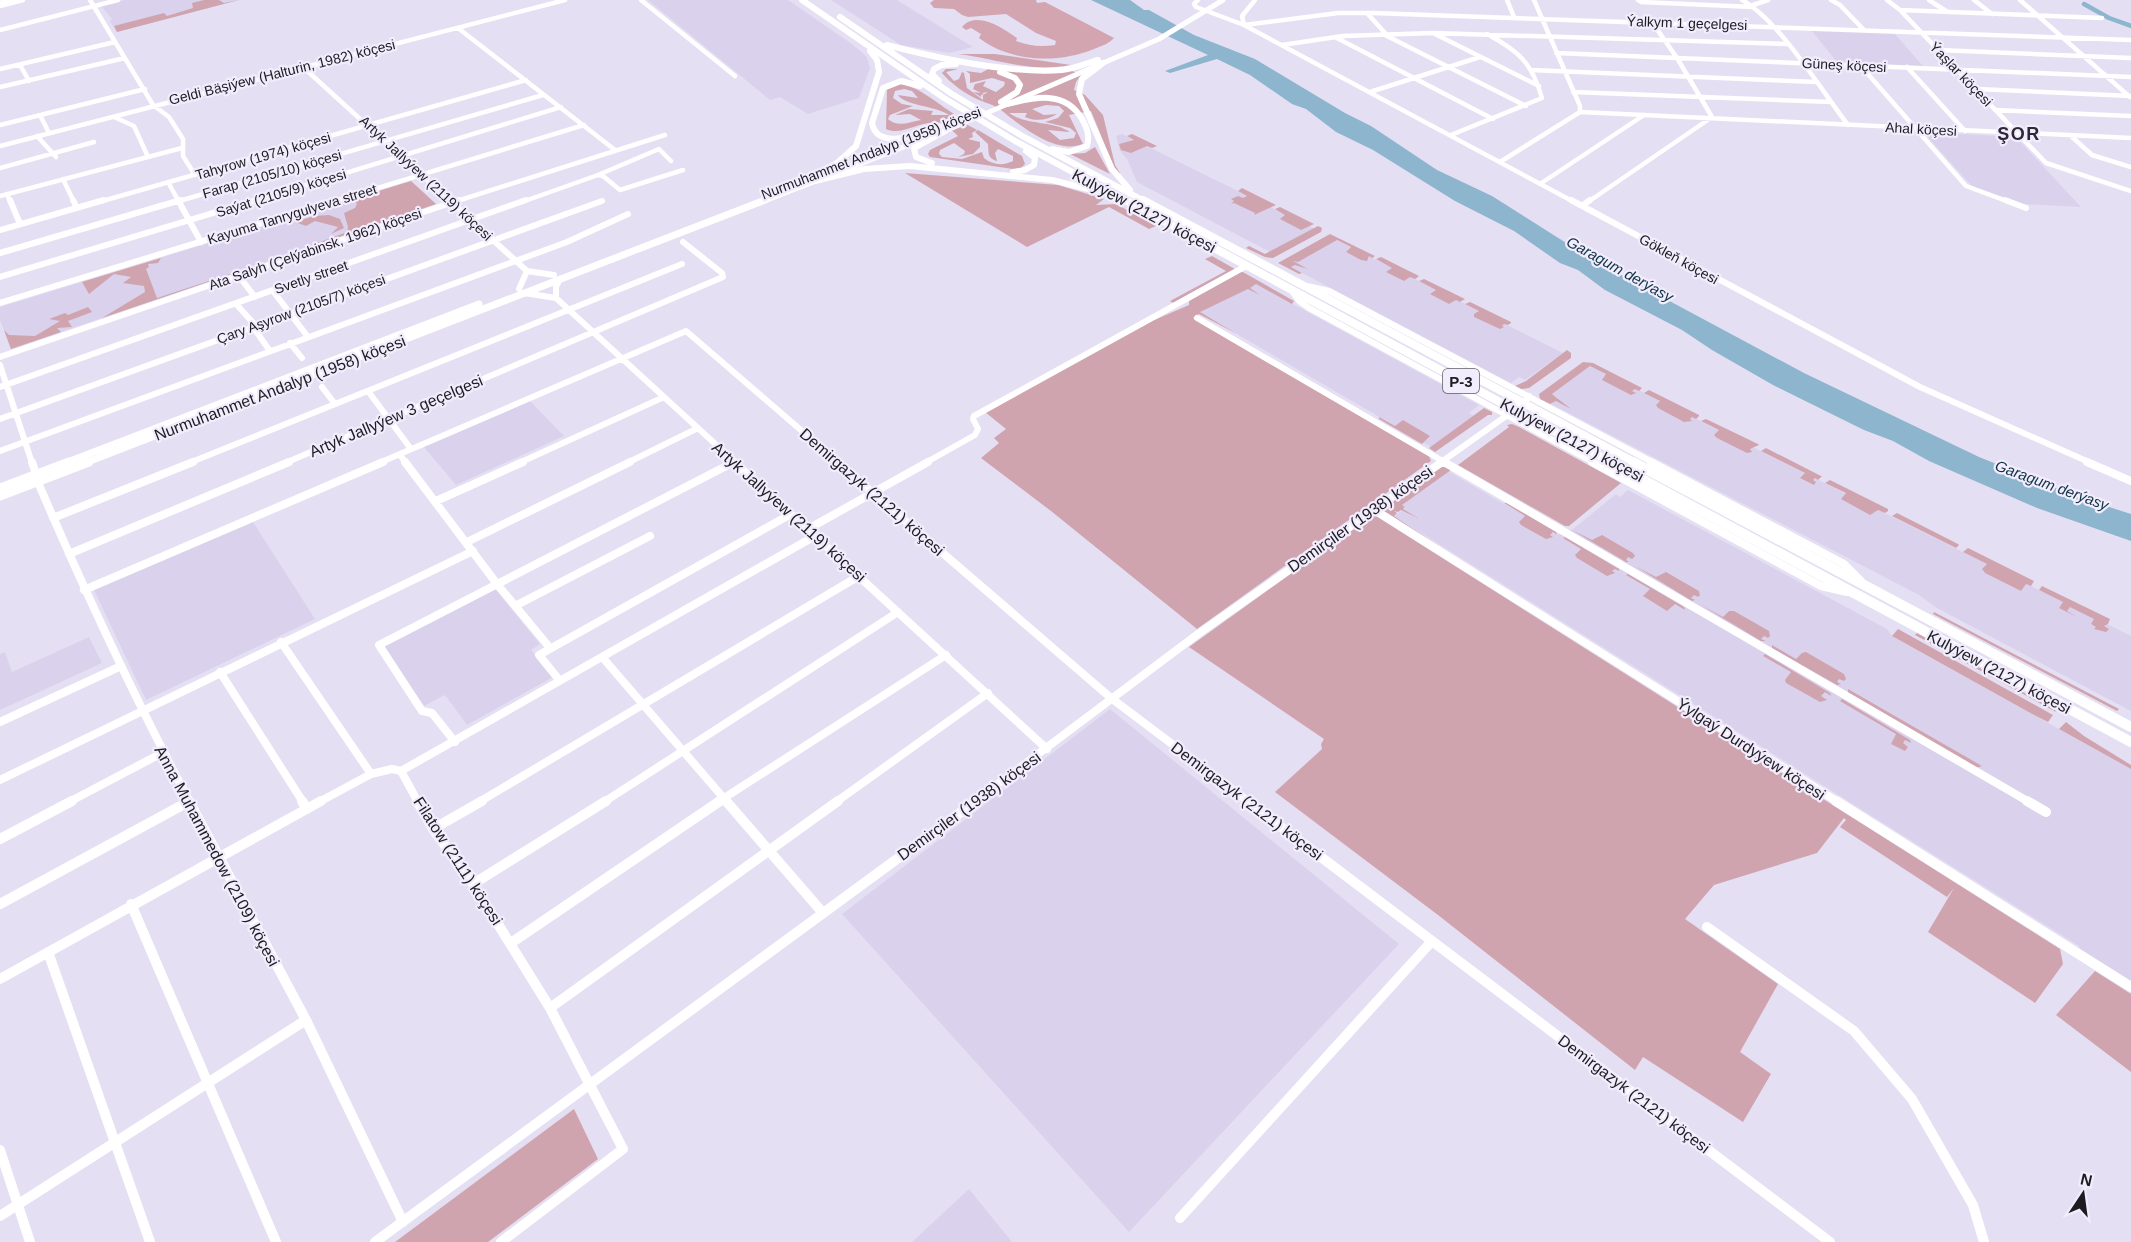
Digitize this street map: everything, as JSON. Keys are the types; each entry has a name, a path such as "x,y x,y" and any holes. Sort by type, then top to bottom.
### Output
{"highway":[{"name":"Kulyýew (2127) köçesi","path":"802,0 948,96 1144,211 1292,291 1522,403 2131,726"},
{"name":"Kulyýew (2127) köçesi","path":"815,0 868,42"},
{"path":"868,42 985,67 1007,74 1019,82 1020,87 1004,103"},
{"path":"813,179 848,155 861,135 879,72 877,60 868,42"},
{"path":"948,96 932,74 934,69 953,64 1044,71 1069,69 1101,62"},
{"path":"1019,139 1060,151 1079,150 1087,146 1089,137 1078,86 1082,78 1101,62"},
{"path":"942,129 896,138 877,134 872,126 882,90 890,84 900,81 914,83 948,96"},
{"path":"1004,103 1053,97 1069,102 1085,115 1115,175 1126,187 1157,209"},
{"path":"942,129 916,146 914,153 916,157 934,164 1010,171 1032,167 1035,158 1019,139"},
{"name":"Kulyýew (2127) köçesi","path":"1019,139 1300,285 1440,364 1510,413 1591,451 2131,745"},
{"path":"813,179 887,166 981,172 1069,182 1144,211"},
{"path":"1413,364 1440,364 1441,350"},
{"path":"1603,446 1624,447"},
{"path":"1591,451 1599,466"}],"main road":[{"path":"0,4 11,0"},
{"name":"Nurmuhammet Andalyp (1958) köçesi","path":"0,500 16,489 56,470 942,129 1173,32 1213,4 1223,0"},
{"path":"0,483 36,472 56,470"},
{"path":"0,500 39,487 56,470"},
{"path":"0,488 36,472"}],"street":[{"path":"0,4 23,0"},
{"path":"90,0 153,105 169,117 183,139 183,156 195,175"},
{"path":"0,30 118,0"},
{"name":"Geldi Bäşiýew (Halturin, 1982) köçesi","path":"0,146 565,0"},
{"path":"641,0 735,76"},
{"name":"Gökleň köçesi","path":"1198,0 1194,4 1196,7 1244,25 1920,387 2131,481"},
{"path":"1244,25 1242,16 1255,0"},
{"path":"1507,0 1514,17"},
{"path":"1500,162 1580,112 1534,0"},
{"path":"1638,0 1641,2 1755,6 1768,0"},
{"path":"1742,0 1755,6 1774,27 1848,125"},
{"path":"1831,0 1840,5 1864,30"},
{"name":"Ýaşlar köçesi","path":"1887,0 1900,10 2046,163 2131,191"},
{"path":"1929,0 1947,12"},
{"path":"1974,0 1992,14"},
{"path":"2020,0 2130,97"},
{"path":"1900,10 2102,18"},
{"path":"1224,18 1245,11"},
{"name":"Ýalkym 1 geçelgesi","path":"1244,25 1338,13 1367,13 2131,40"},
{"path":"1367,13 1383,33 1526,106"},
{"path":"1582,206 1712,117 1677,58 1652,22"},
{"path":"458,28 615,150"},
{"path":"1282,45 1383,33 1485,33 1787,44"},
{"path":"1433,33 1539,86"},
{"path":"1451,135 1542,98 1539,86 1522,54 1485,33"},
{"path":"1335,37 1493,119"},
{"path":"0,69 115,42"},
{"path":"1938,50 2131,58"},
{"name":"Güneş köçesi","path":"1556,53 2131,77"},
{"path":"1370,92 1480,57"},
{"path":"0,87 126,58"},
{"path":"20,65 29,81"},
{"path":"1860,65 1966,186 2026,208"},
{"name":"Artyk Jallyýew (2119) köçesi","path":"303,67 474,220 527,271"},
{"path":"1907,68 1965,131"},
{"path":"1531,70 1816,82"},
{"name":"Tahyrow (1974) köçesi","path":"0,230 526,80"},
{"path":"0,125 145,89"},
{"path":"1976,89 2130,97"},
{"path":"1573,92 1831,102"},
{"name":"Farap (2105/10) köçesi","path":"0,253 543,95"},
{"name":"Saýat (2105/9) köçesi","path":"0,277 404,157 561,107"},
{"path":"1995,110 2131,116"},
{"name":"Ahal köçesi","path":"1580,112 2131,138"},
{"path":"40,115 49,133"},
{"path":"1540,184 1645,115"},
{"path":"114,117 134,126 148,157"},
{"name":"Kayuma Tanrygulyeva street","path":"0,303 584,124"},
{"name":"Ata Salyh (Çelýabinsk, 1962) köçesi","path":"0,357 454,202 665,135"},
{"path":"37,136 55,156"},
{"path":"2071,136 2092,155 2131,167"},
{"path":"0,168 55,156 94,142"},
{"path":"0,196 182,148"},
{"name":"Svetly street","path":"4,386 474,220 598,175 659,149 671,161"},
{"path":"598,175 603,176 619,190 683,170"},
{"path":"63,179 77,208"},
{"path":"168,182 201,242"},
{"path":"8,194 20,224"},
{"name":"Çary Aşyrow (2105/7) köçesi","path":"0,419 602,201"},
{"path":"0,451 518,261 578,238 628,214"},
{"name":"Artyk Jallyýew 3 geçelgesi","path":"69,554 595,334 723,277 722,273 683,242"},
{"path":"53,518 682,264"},
{"path":"808,530 975,435 978,429 973,419 974,416 1246,266"},
{"path":"527,271 557,277 556,298 521,291 527,271"},
{"path":"238,275 255,297"},
{"path":"1300,285 1329,291 1529,396 1844,564 1864,585"},
{"path":"273,291 308,337"},
{"path":"1292,291 1299,301 1309,308 1510,413 1599,466 1821,586 1854,593"},
{"name":"Artyk Jallyýew (2119) köçesi","path":"556,298 1047,748"},
{"path":"236,304 270,351"},
{"path":"1197,318 2046,812"},
{"name":"Demirgazyk (2121) köçesi","path":"621,358 686,331 1112,698 1830,1242"},
{"path":"290,343 302,358"},
{"path":"84,590 621,358"},
{"path":"0,365 4,386 17,413 36,472"},
{"path":"322,387 335,404"},
{"path":"368,391 411,449"},
{"name":"Demirçiler (1938) köçesi","path":"375,1242 1112,698 1510,413 1529,396"},
{"path":"436,501 664,397"},
{"path":"466,542 698,428"},
{"path":"400,455 497,584 550,648"},
{"path":"455,742 432,713 423,711 379,645 734,462"},
{"name":"Anna Muhammedow (2109) köçesi","path":"39,487 119,667 162,753 306,1020 403,1221"},
{"name":"Ýylgaý Durdyýew köçesi","path":"1373,509 2131,987"},
{"path":"560,681 539,655 791,514"},
{"path":"515,606 650,536"},
{"path":"0,979 217,856 371,774 392,769 401,771 455,742 815,536"},
{"path":"0,780 473,551"},
{"path":"433,829 644,706 859,576"},
{"path":"473,884 684,752 898,612"},
{"path":"281,642 371,774"},
{"path":"511,943 724,798 946,655"},
{"path":"603,658 823,913"},
{"path":"0,722 119,667"},
{"path":"220,672 307,809"},
{"path":"550,1008 988,693"},
{"path":"0,839 162,753"},
{"name":"Filatow (2111) köçesi","path":"401,771 433,829 473,884 511,943 550,1008 590,1085"},
{"path":"0,904 188,802"},
{"path":"131,904 276,1242"},
{"path":"1707,927 1854,1031 1912,1099 1973,1205 1984,1242"},
{"path":"1180,1218 1432,941"},
{"path":"48,952 150,1242"},
{"path":"0,1216 306,1020"},
{"path":"501,1242 623,1149 590,1085"},
{"path":"0,1150 30,1242"}],"shaded area":[{"path":"125,0 239,0 117,32 110,21 112,19 101,6"},
{"path":"219,0 224,3 239,0 117,32 114,26 164,13 167,16 193,8 192,3"},
{"path":"648,0 788,0 867,57 870,68 859,98 808,114 780,97 770,100"},
{"path":"831,0 897,0 973,47 949,53 901,45"},
{"path":"934,0 1036,0 1037,3 1045,2 1114,38 1094,49 1065,57 1020,56 991,46 979,38 981,34 971,28 966,30 962,27 968,22 982,20 1004,30 1021,43 1045,46 1055,45 1056,41 1036,33 1006,14 968,17 954,9 934,8 930,3"},
{"path":"1811,30 1894,33 1923,66 1837,62"},
{"path":"958,54 995,54 1071,65 1028,66"},
{"path":"990,68 1070,70 1081,75 1074,90 1085,95 1103,115 1115,165 1120,173 1117,173 1113,165 1091,111 1069,115 1083,144 1061,146 1039,137 1018,124 999,108 969,95 942,73 946,69 958,69 946,72 954,81 959,79 962,72 964,73 967,88 983,100 983,95 988,92 982,93 984,94 981,95 981,97 973,92 981,93 973,89 975,84 986,81 983,86 996,92 1004,86 1005,82 992,78 970,83 970,74 966,71 981,73","holes":["1046,105 1059,106 1064,111 1058,118 1045,122 1070,128 1076,133 1074,138 1060,140 1048,130 1070,132 1063,128 1024,120 1009,113 1027,113 1025,117 1042,120 1057,114 1044,115 1032,109"]},
{"path":"897,84 912,87 954,114 951,116 977,130 972,133 973,137 968,139 980,142 980,147 973,154 958,157 965,151 954,143 940,150 939,154 942,157 962,159 982,152 984,158 994,163 1006,164 1013,161 1013,156 998,149 995,153 997,161 992,158 989,155 988,144 975,132 978,130 1022,156 1025,164 1021,168 1013,169 930,157 928,154 930,150 958,136 944,123 936,122 899,131 886,129 887,89","holes":["904,89 912,91 918,98 898,95 907,101 949,115 931,115 933,111 909,109 895,115 910,114 921,120 900,124 892,122 888,119 890,115 913,106 902,104 893,98 895,91"]},
{"path":"1923,132 2016,137 2081,207 2024,204 1972,186"},
{"path":"1122,134 1315,229 1270,252 1137,182 1127,159 1120,151 1116,136"},
{"path":"1132,134 1157,146 1152,148 1147,146 1131,153 1121,150 1119,144 1134,140 1127,136"},
{"path":"1095,147 1110,174 1070,154 1085,153"},
{"path":"905,173 1058,185 1104,199 1096,205 1116,204 1156,226 1149,229 1109,207 1027,247"},
{"path":"411,181 436,204 11,349 0,320 0,307"},
{"path":"411,181 436,204 277,258 347,232 344,213 355,208 357,204 353,199"},
{"path":"1242,188 1276,205 1254,215 1255,213 1234,203 1231,204 1234,201 1231,199 1247,196 1238,191"},
{"path":"1280,207 1314,224 1301,230 1280,219 1285,215 1275,209"},
{"path":"329,215 340,219 344,228 331,234 338,227 315,221 306,226 295,222 314,216"},
{"path":"1318,226 1322,228 1321,232 1273,258 1265,257 1246,248 1249,246 1265,254"},
{"path":"1330,234 1375,256 1372,258 1369,256 1367,261 1361,260 1346,252 1351,247 1337,240 1298,262 1293,261 1308,269 1295,265 1291,267 1302,273 1299,274 1278,263"},
{"path":"1334,239 1563,353 1525,380 1519,377 1511,383 1291,267 1297,264 1293,262"},
{"path":"1212,256 1235,269 1173,303 1170,301 1226,271 1205,259"},
{"path":"1381,257 1419,276 1415,279 1410,277 1404,281 1386,272 1392,268 1376,259"},
{"path":"161,258 158,263 148,264 149,267 146,269 157,298 270,261 102,318 145,292 144,286 123,283 131,277 114,274 89,294 82,282"},
{"path":"1241,271 1294,301 1292,304 1256,284 1250,288 1260,295 1248,289 1200,312 1237,334 1199,314 1193,318 1429,456 1431,461 1197,629 1051,511 981,458 999,443 994,438 1006,429 985,412 1152,321 1189,305 1189,301"},
{"path":"1424,279 1465,299 1449,304 1430,294 1436,290 1419,281"},
{"path":"1256,284 1479,405 1469,413 1474,416 1431,447 1199,312"},
{"path":"1470,302 1511,323 1504,324 1502,326 1504,327 1500,329 1474,317 1474,314 1479,311 1465,304"},
{"path":"88,307 92,312 68,321 72,327 57,328 61,332 11,349 4,330 9,335 35,336 60,321 49,319"},
{"path":"1567,350 1571,353 1571,358 1529,388 1521,389 1515,386 1526,381"},
{"path":"1583,362 1593,363 1642,388 1639,391 1635,389 1632,391 1636,393 1631,395 1602,380 1606,374 1590,366 1552,394 1571,409 1556,401 1550,404 1540,399 1539,394"},
{"path":"1590,366 2131,636 2131,711 1937,608 1919,595 1551,404 1559,398 1552,394"},
{"path":"1649,390 1699,416 1696,419 1692,417 1690,419 1692,421 1684,422 1658,408 1656,405 1660,401 1644,393"},
{"path":"530,401 564,436 456,485 424,447"},
{"path":"1484,408 1492,412 1492,415 1488,415 1435,452 1429,448"},
{"path":"1379,417 1395,426 1403,420 1430,436 1422,444"},
{"path":"1706,419 1759,445 1750,449 1752,452 1747,453 1717,438 1714,435 1719,430 1701,421"},
{"path":"1512,424 1621,483 1569,526 1565,526 1458,465 1509,427 1507,425"},
{"path":"1766,448 1822,476 1818,480 1815,478 1813,480 1816,482 1814,485 1800,478 1805,473 1761,451"},
{"path":"1442,466 1451,470 1402,505 1405,507 1403,509 1418,518 1401,510 1394,511 1397,513 1394,516 1439,546 1381,509 1381,507"},
{"path":"1448,471 1557,535 1573,529 1616,494 1620,497 1628,490 1887,629 1892,636 2131,769 2131,984 2080,952 2079,946 1394,516 1406,508 1402,505"},
{"path":"1830,480 1888,511 1885,513 1878,510 1870,515 1841,499 1846,493 1825,483"},
{"path":"1504,503 1556,532 1557,535 1553,532 1550,535 1553,537 1546,539 1521,525 1519,522 1525,516"},
{"path":"1897,513 1959,545 1956,548 1892,516"},
{"path":"1371,516 1376,516 2060,949 2063,964 2035,1003 1928,932 1954,888 1947,897 1840,827 1846,820 1844,818 1817,853 1714,885 1685,919 1778,984 1740,1052 1771,1074 1743,1122 1643,1057 1635,1070 1438,915 1275,792 1322,749 1321,744 1324,739 1189,647"},
{"path":"253,522 315,619 146,700 94,590"},
{"path":"1572,530 1592,540 1602,535 1635,556 1632,559 1628,557 1626,560 1629,562 1626,562"},
{"path":"1565,537 1619,571 1615,569 1612,571 1615,573 1607,576 1577,558 1575,555 1581,549 1563,538"},
{"path":"1968,548 2034,581 2031,586 2026,584 2021,591 1985,573 1982,569 1987,564 1963,552"},
{"path":"1635,566 1656,577 1666,572 1699,591 1700,595 1698,597 1694,595 1691,598 1695,600 1692,601"},
{"path":"1628,574 1684,607 1685,610 1675,604 1667,611 1643,596 1650,589 1626,575"},
{"path":"2042,586 2110,619 2104,626 2109,629 2106,632 2094,629 2096,627 2091,624 2094,619 2070,607 2067,611 2077,617 2059,608 2063,602 2039,590"},
{"path":"495,589 540,644 531,650 553,677 467,725 445,695 424,706 383,646"},
{"path":"1701,605 1723,617 1729,611 1734,611 1769,631 1770,636 1768,638 1764,636 1761,639 1766,641 1761,641"},
{"path":"1934,612 2119,709 2117,711 1933,614"},
{"path":"1898,629 2053,715 2048,722 1892,636"},
{"path":"1917,633 2055,710 2056,712 1915,635"},
{"path":"89,637 102,663 0,710 0,654 5,652 12,672"},
{"path":"1772,645 1796,659 1806,652 1844,674 1846,679 1844,681 1839,679 1837,682 1841,684 1837,685 1772,648"},
{"path":"1765,654 1830,693 1831,696 1825,692 1821,696 1827,700 1820,702 1786,683 1785,680 1791,672 1763,656"},
{"path":"1848,689 1982,766 1976,768 1848,694"},
{"path":"1842,699 1910,740 1911,743 1905,740 1903,743 1908,747 1905,751 1891,744 1896,734 1840,701"},
{"path":"1110,709 1399,944 1129,1232 842,914"},
{"path":"2066,722 2131,765 2131,769 2059,729"},
{"path":"2095,971 2131,994 2131,1072 2056,1015"},
{"path":"574,1109 598,1159 488,1242 395,1242"},
{"path":"969,1189 1012,1242 912,1242"}],"water":[{"path":"1091,0 1130,0 1144,10 1149,10 1194,35 1255,59 1371,126 1437,170 1492,196 1593,260 1804,373 1979,457 2081,498 2131,514 2131,541 2037,508 1929,461 1893,441 1864,430 1773,385 1682,330 1605,290 1578,270 1560,263 1514,231 1455,201 1373,150 1336,132 1306,109 1292,104 1250,75 1217,59 1170,73 1165,71 1208,55"}],"waterway":[{"path":"2084,4 2109,18 2131,26"}],"district":[{"name":"ŞOR","path":"2019,134"}],"water label":[{"name":"Garagum derýasy","path":"1620,269"},
{"name":"Garagum derýasy","path":"2052,485"}]}
